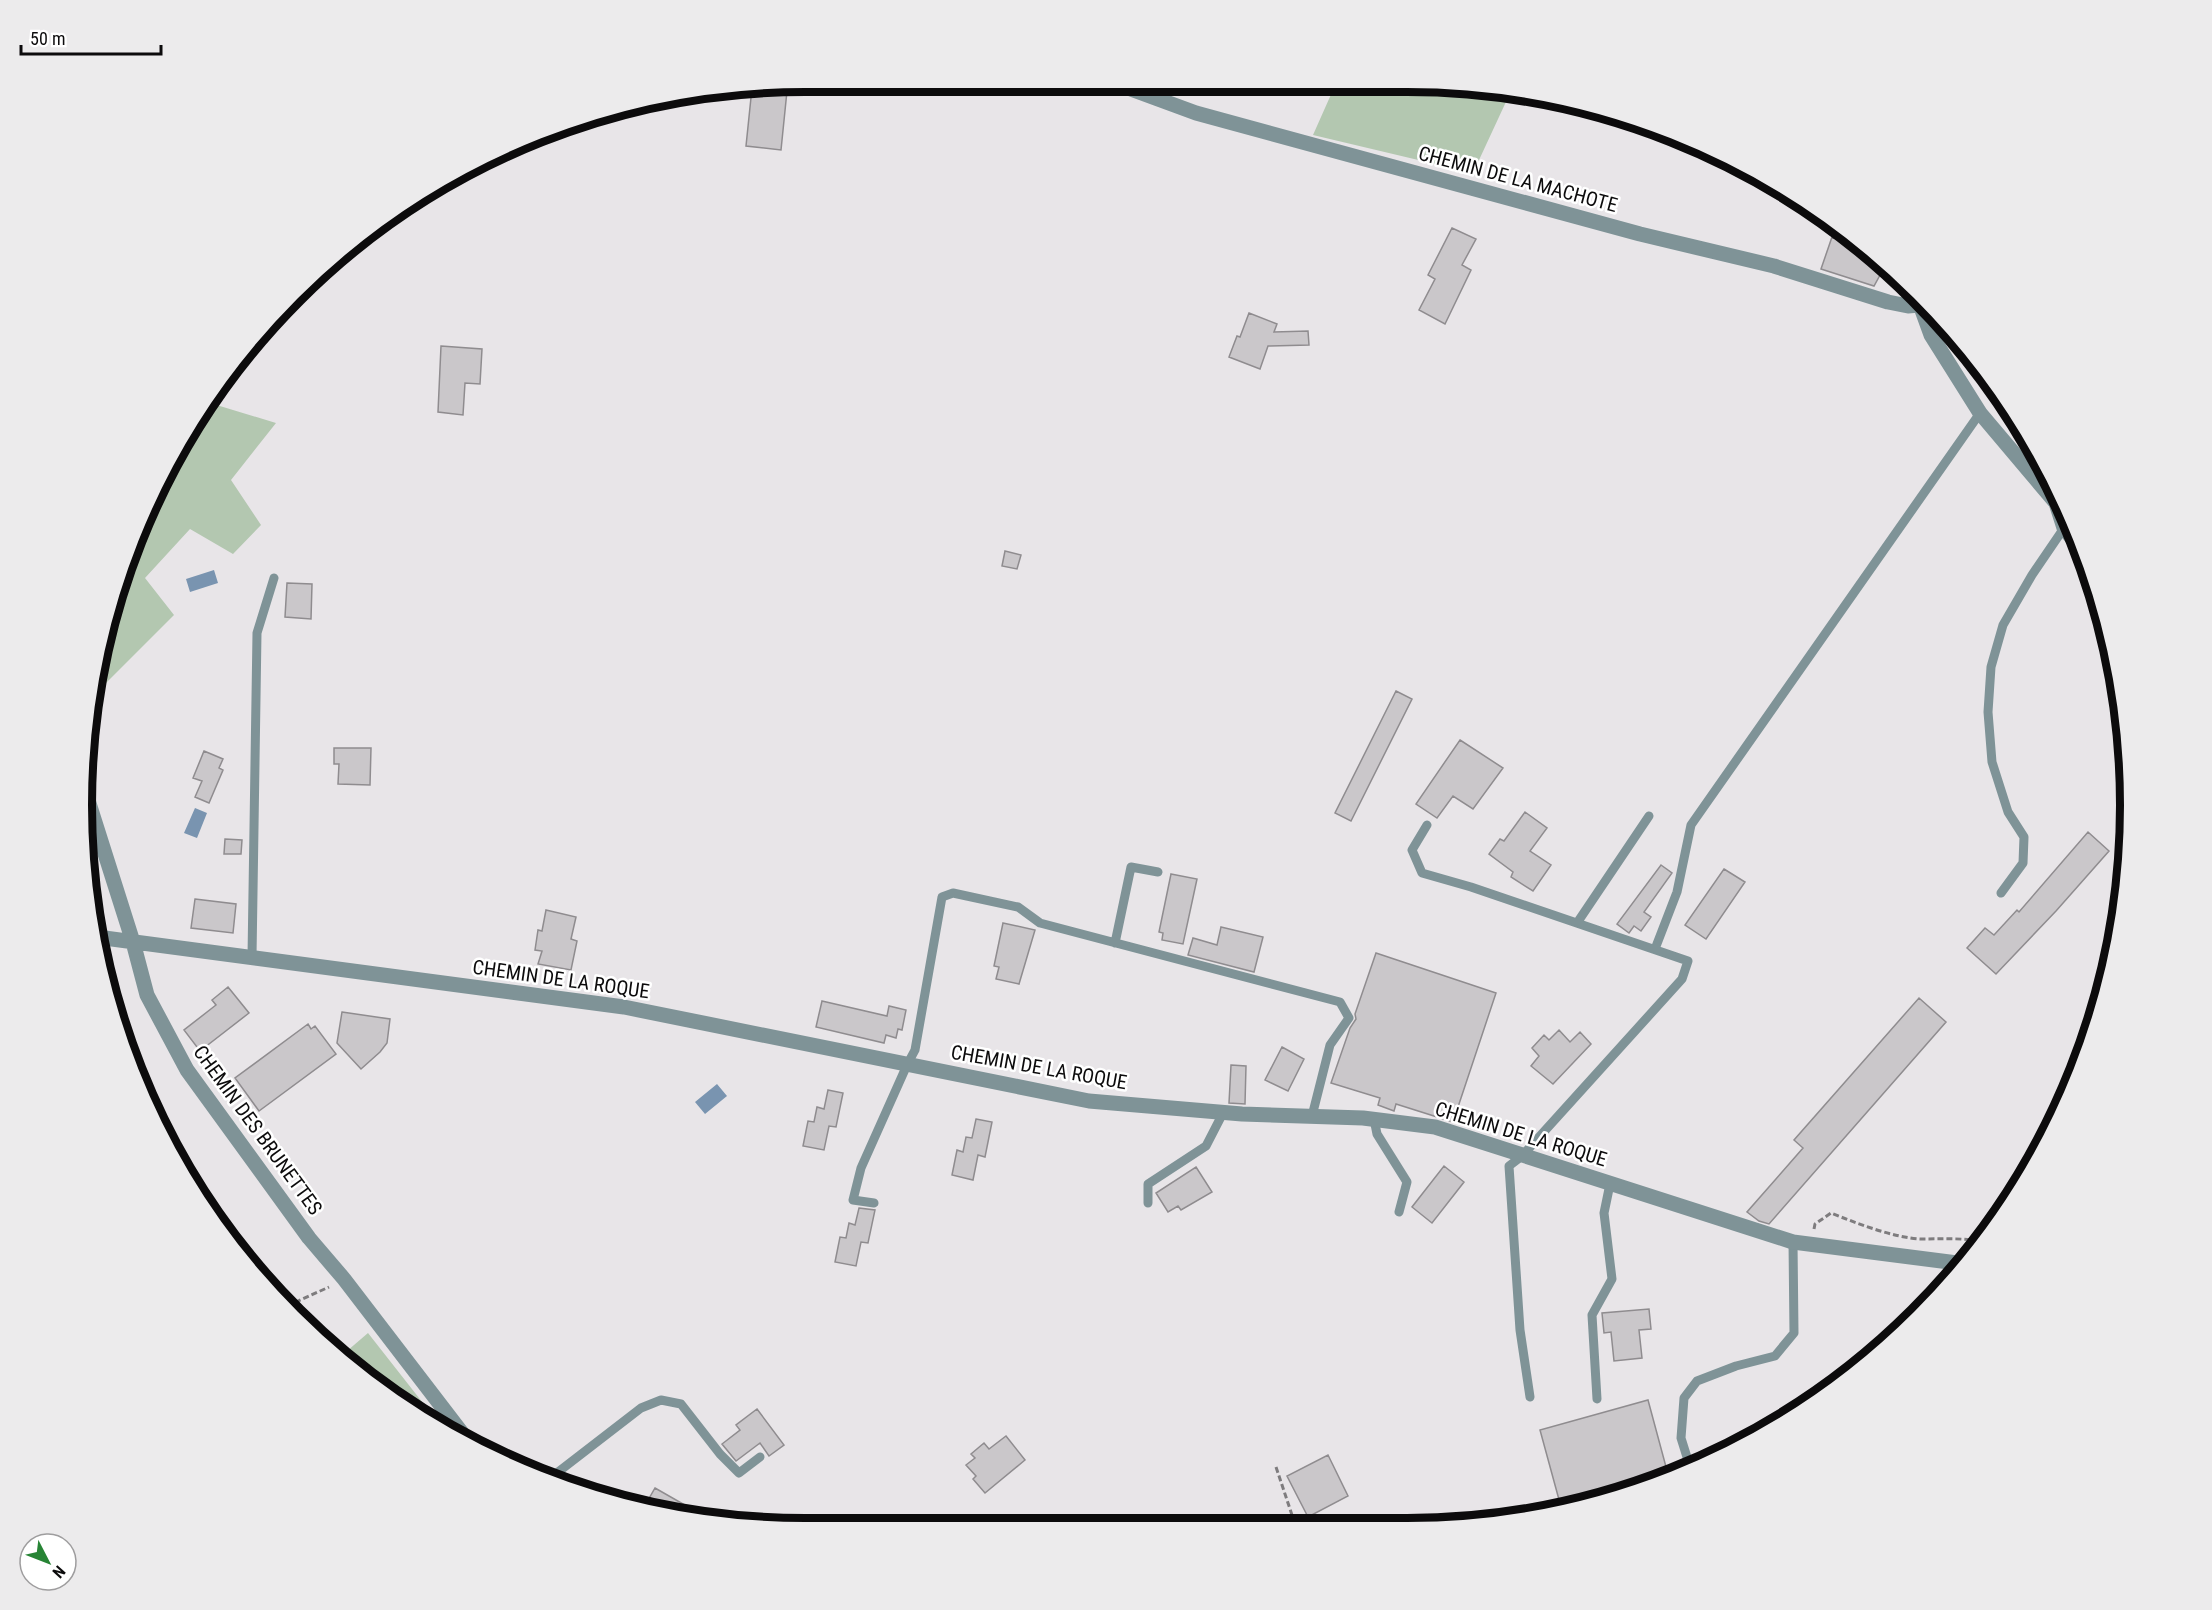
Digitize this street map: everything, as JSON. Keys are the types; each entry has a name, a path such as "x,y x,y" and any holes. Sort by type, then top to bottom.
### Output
{"street":[{"name":"CHEMIN DE LA MACHOTE","path":"1139,92 1196,113 1640,234 1774,266 1888,302 1908,306 1913,301"},
{"path":"1922,311 1931,335 1980,413 2048,490"},
{"name":"CHEMIN DES BRUNETTES","path":"92,813 133,942 147,995 187,1070 309,1238 344,1279 459,1429"},
{"name":"CHEMIN DE LA ROQUE","path":"104,938 624,1007 1089,1101 1223,1113 1374,1119 1435,1127 1793,1242 1959,1256"}],"lane":[{"path":"1654,949 1677,892 1691,825 1980,413"},
{"path":"2001,892 2023,863 2024,837 2008,812 1992,762 1988,712 1991,667 2002,625 2064,528"},
{"path":"252,957 257,633 274,578"},
{"path":"1577,923 1650,816"},
{"path":"1427,825 1412,850 1422,873 1471,887 1688,961 1682,979 1522,1156 1509,1166 1520,1330 1530,1397"},
{"path":"1115,943 1131,867 1158,872"},
{"path":"874,1203 853,1200 861,1168 915,1050 942,897 953,893 1018,907 1040,923 1340,1002 1349,1018 1330,1045 1312,1116"},
{"path":"1148,1203 1148,1184 1206,1146 1223,1113"},
{"path":"1374,1119 1377,1134 1407,1182 1399,1212"},
{"path":"1597,1399 1592,1315 1612,1279 1604,1213 1610,1184"},
{"path":"1688,1460 1681,1438 1684,1398 1697,1381 1736,1366 1774,1356 1794,1333 1793,1242"},
{"path":"556,1473 641,1408 661,1400 681,1404 720,1454 739,1473 760,1457"}],"path":[{"path":"1810,1244 1815,1224 1832,1213 1864,1227 1918,1239 1972,1240"},
{"path":"294,1303 344,1279"},
{"path":"1276,1467 1293,1518"}],"green space":[{"path":"1332,92 1454,93 1507,99 1473,173 1313,135"},
{"path":"215,405 276,423 231,480 261,525 233,554 190,529 145,578 174,615 102,687 116,620 129,576 146,532 187,448 212,409"},
{"path":"368,1333 429,1411 371,1371 347,1351"}],"water":[{"path":"214,570 218,583 190,592 186,579"},
{"path":"195,808 207,813 197,838 184,833"},
{"path":"717,1084 727,1096 705,1114 695,1102"}],"building":[{"path":"787,92 781,150 746,146 751,94"},
{"path":"1452,228 1476,239 1462,265 1471,270 1445,324 1419,310 1435,279 1428,275"},
{"path":"1832,237 1844,241 1881,273 1874,286 1821,269"},
{"path":"1249,313 1277,324 1274,332 1308,331 1309,345 1268,346 1260,369 1229,357"},
{"path":"441,346 482,349 480,384 465,383 463,415 438,412"},
{"path":"1005,551 1021,555 1017,569 1002,566"},
{"path":"287,583 312,584 311,619 285,617"},
{"path":"1396,691 1412,699 1351,821 1335,813"},
{"path":"1460,740 1503,768 1473,809 1453,796 1437,818 1416,804"},
{"path":"334,748 371,748 370,785 338,784 339,764 334,764"},
{"path":"204,751 223,759 219,768 223,770 209,803 195,797 202,781 193,778"},
{"path":"1525,812 1547,828 1530,851 1551,865 1533,891 1511,877 1513,872 1489,854 1500,839 1504,841"},
{"path":"2088,832 2109,851 1996,974 1967,948 1985,928 1994,935 2017,910 2019,912"},
{"path":"225,839 242,840 241,854 224,854"},
{"path":"1661,865 1672,873 1644,912 1651,917 1641,931 1634,926 1629,933 1617,924"},
{"path":"1724,869 1745,882 1706,939 1685,925"},
{"path":"1171,874 1197,879 1183,944 1162,940 1163,933 1159,932"},
{"path":"195,899 236,904 233,933 191,928"},
{"path":"546,910 576,917 571,939 577,941 571,970 538,964 542,951 535,950 538,930 542,931"},
{"path":"1003,923 1035,930 1019,984 996,979 999,967 994,966"},
{"path":"1221,927 1263,937 1254,972 1188,955 1193,938 1217,945"},
{"path":"1376,953 1496,993 1453,1122 1396,1104 1394,1111 1378,1105 1380,1098 1331,1083 1350,1028 1356,1019 1355,1014"},
{"path":"228,987 249,1013 200,1051 184,1030 216,1005 212,1000"},
{"path":"1919,998 1946,1022 1769,1224 1759,1221 1747,1212 1803,1148 1794,1140"},
{"path":"822,1001 887,1016 889,1006 906,1010 902,1030 898,1029 896,1038 886,1035 884,1043 816,1027"},
{"path":"342,1012 390,1019 387,1043 361,1069 337,1043"},
{"path":"308,1024 311,1029 315,1026 336,1054 259,1111 235,1078"},
{"path":"1559,1030 1570,1042 1580,1032 1591,1044 1553,1084 1531,1066 1539,1056 1532,1048 1544,1035 1549,1040"},
{"path":"1282,1047 1304,1059 1288,1091 1265,1080"},
{"path":"1231,1065 1246,1066 1245,1104 1229,1103"},
{"path":"828,1090 843,1093 836,1127 829,1126 824,1150 803,1146 808,1121 814,1122 817,1107 824,1109"},
{"path":"976,1119 992,1122 985,1157 978,1155 973,1180 952,1175 957,1150 963,1152 966,1137 972,1138"},
{"path":"1444,1166 1464,1182 1432,1223 1412,1207"},
{"path":"1196,1167 1212,1192 1181,1210 1178,1206 1168,1212 1156,1193"},
{"path":"859,1208 875,1210 868,1243 861,1242 856,1266 835,1262 840,1237 846,1238 849,1223 855,1225"},
{"path":"1649,1309 1651,1329 1639,1330 1642,1358 1614,1361 1611,1332 1604,1333 1602,1313"},
{"path":"1648,1400 1667,1469 1636,1481 1560,1502 1540,1430"},
{"path":"757,1409 784,1445 769,1456 760,1443 736,1461 722,1444 740,1430 736,1425"},
{"path":"1006,1436 1025,1460 985,1493 973,1479 976,1476 966,1465 975,1458 971,1454 984,1443 989,1449"},
{"path":"1328,1455 1348,1496 1308,1517 1287,1476"},
{"path":"655,1488 692,1509 666,1505 648,1501"}]}
